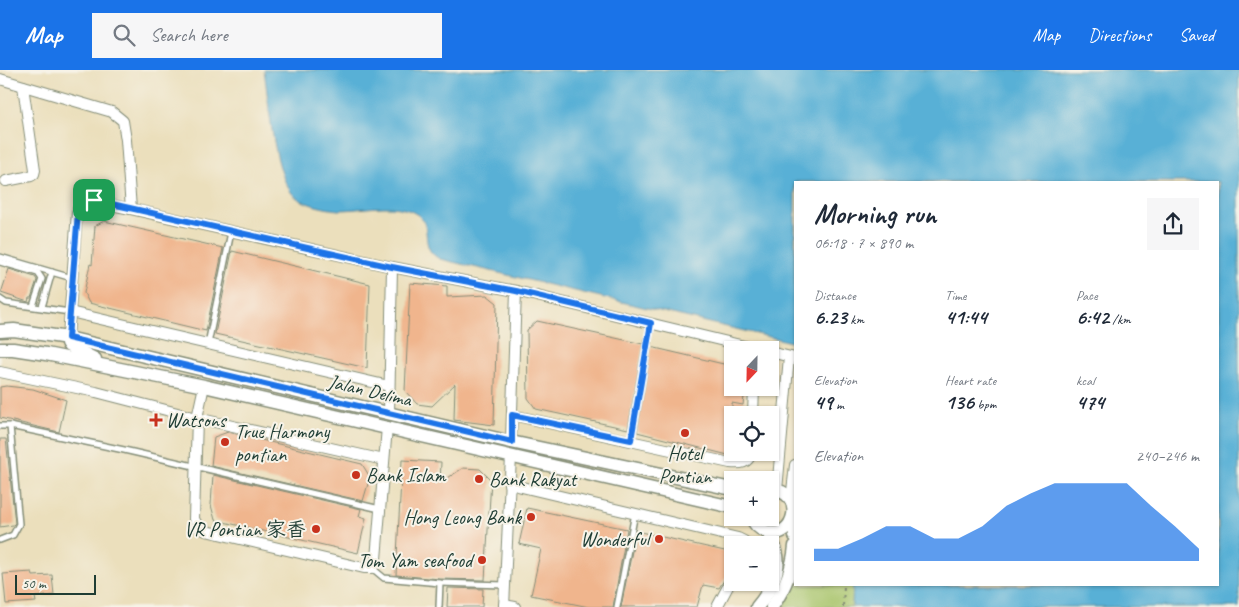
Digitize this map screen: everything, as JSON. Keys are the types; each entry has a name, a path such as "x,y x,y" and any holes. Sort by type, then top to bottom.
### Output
{"street":[{"path":"0,79 112,112 123,121 131,209"},
{"path":"6,181 31,176 35,170 23,86"},
{"path":"122,370 67,344 78,212 80,204 86,200 94,200 392,267 516,291 724,342"},
{"path":"389,414 392,267"},
{"path":"512,442 516,291"},
{"path":"70,312 389,386"},
{"name":"Jalan Delima","path":"0,331 14,330 68,338 512,442 724,487"},
{"name":"Jalan Delima","path":"0,349 46,354 204,386 724,505"},
{"path":"776,471 792,358 779,354"},
{"path":"0,372 96,392 197,418 384,460"},
{"path":"204,386 197,418 194,466 194,519 200,528 364,568 372,568 376,564 387,427"},
{"path":"512,415 730,463 740,464 747,461"},
{"path":"511,456 504,606 515,607"},
{"path":"794,474 791,500 794,510 792,520 794,531"},
{"path":"509,484 730,536"},
{"path":"779,492 785,493 791,500"},
{"path":"757,526 759,529 768,532 778,532 787,527 792,520"},
{"path":"757,607 773,578 778,564 776,552 768,532"},
{"path":"772,607 781,594 791,572 794,552"},
{"path":"717,607 726,591"}],"lane":[{"path":"208,344 232,231"},
{"path":"0,257 72,278"},
{"path":"0,262 41,275 42,279 33,306"},
{"path":"42,307 52,272"},
{"path":"0,299 6,303 70,312"},
{"path":"631,440 651,323"},
{"path":"0,426 10,426 194,466 380,509"},
{"path":"0,540 13,535 19,524 10,426"},
{"path":"617,607 635,513"},
{"path":"372,568 384,578 440,583 504,585"},
{"path":"439,607 440,583"}],"path":[{"path":"843,607 844,586"}],"green space":[{"path":"794,585 853,586 852,607 781,607"}],"water":[{"path":"264,70 1239,70 1239,607 852,607 853,586 1219,586 1219,181 794,181 794,343 440,259 432,254 427,241 423,220 408,210 383,207 339,210 320,207 300,200 291,192 285,181 273,134"}],"building":[{"path":"104,221 223,248 206,331 89,303 84,293 90,264 92,265 95,226"},
{"path":"232,251 370,284 367,368 215,334"},
{"path":"9,269 35,277 37,280 28,302 1,293"},
{"path":"410,283 447,286 447,297 487,295 497,303 494,425 454,420 455,384 432,406 417,404 405,391"},
{"path":"537,321 643,344 628,429 536,409 528,398 527,330"},
{"path":"651,347 724,364 724,396 744,396 743,405 732,403 732,406 724,406 724,454 637,432"},
{"path":"0,387 33,389 66,400 59,432 0,418"},
{"path":"228,432 362,464 370,477 363,501 211,466 214,437"},
{"path":"0,439 6,439 15,523 0,527"},
{"path":"402,460 441,462 440,483 463,468 480,469 491,480 485,580 440,579 396,575"},
{"path":"213,475 361,509 359,516 366,518 358,553 215,520 211,505"},
{"path":"527,508 627,529 613,607 589,607 531,595 541,549 519,544"},
{"path":"636,531 724,551 724,580 719,588 703,585 697,607 621,607"},
{"path":"32,572 33,576 52,575 54,595 35,597 36,602 6,604 3,574"},
{"path":"448,588 483,589 482,607 447,607"}],"place":[{"name":"Watsons","path":"156,420"},
{"name":"Hotel Pontian","path":"685,433"},
{"name":"True Harmony pontian","path":"225,442"},
{"name":"Bank Islam","path":"356,475"},
{"name":"Bank Rakyat","path":"479,479"},
{"name":"Hong Leong Bank","path":"531,517"},
{"name":"VR Pontian 家香","path":"316,529"},
{"name":"Wonderful","path":"659,539"},
{"name":"Tom Yam seafood","path":"482,560"}],"route":[{"path":"86,200 94,200 392,267 516,291 651,323 631,440 512,415 512,442 68,338 78,212 80,204 86,200"}]}
